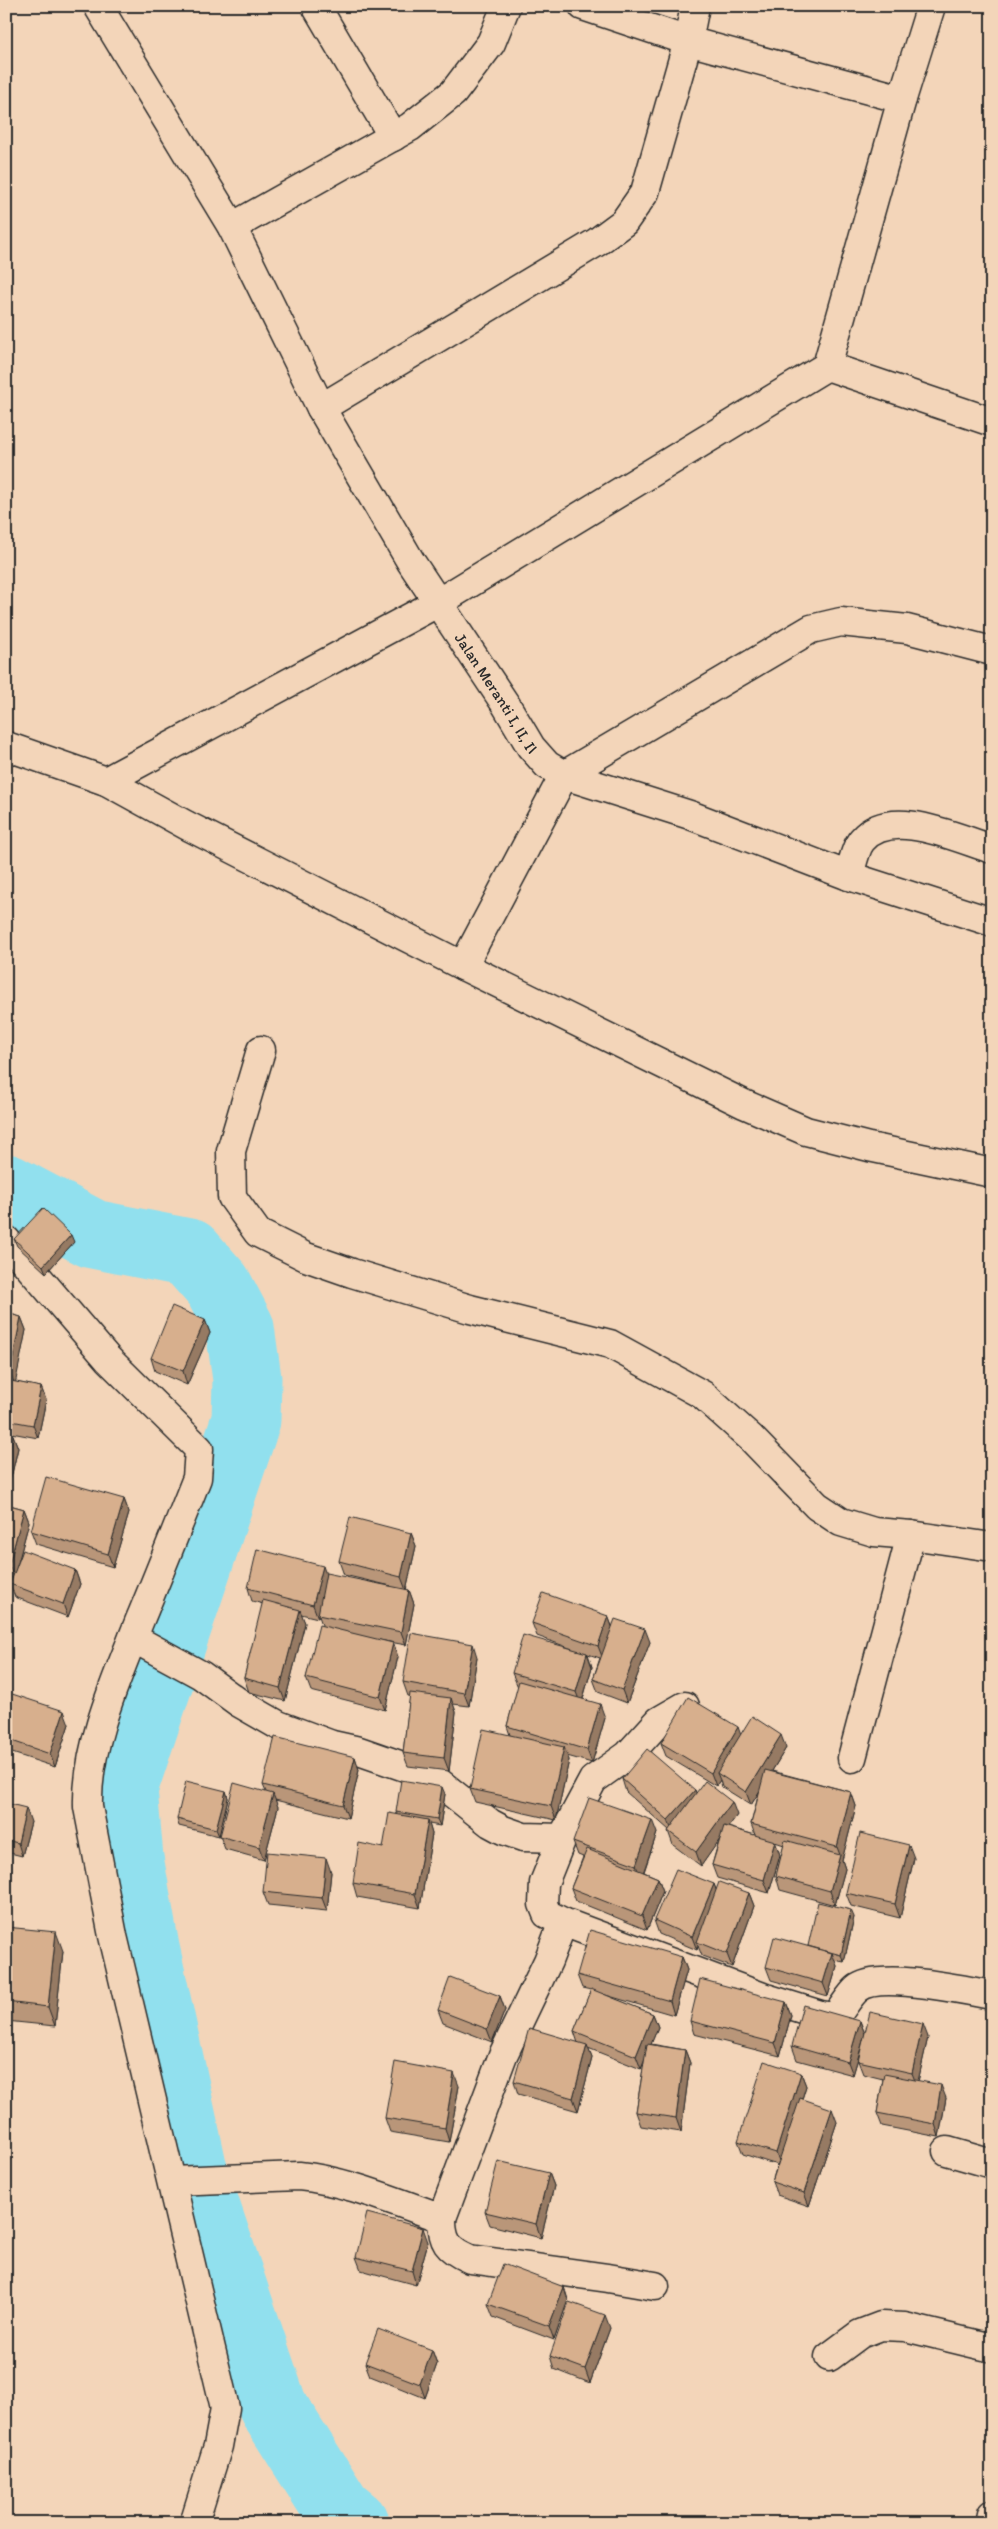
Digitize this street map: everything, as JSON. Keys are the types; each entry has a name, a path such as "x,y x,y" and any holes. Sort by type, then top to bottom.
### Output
{"street":[{"name":"Jalan Meranti I, II, II","path":"98,6 232,227 321,408 411,562 506,705 531,747 547,765 564,775 690,815 849,876 992,922"},
{"path":"316,6 392,137"},
{"path":"232,227 410,127 453,93 491,43 506,6"},
{"path":"583,6 688,41 902,99"},
{"path":"321,408 597,242 624,222 646,192 688,41 695,6"},
{"path":"106,781 439,602 827,366 902,99 931,6"},
{"path":"827,366 992,422"},
{"path":"463,966 564,775 811,629 841,622 907,628 992,651"},
{"path":"10,746 106,781 186,825 463,966 719,1092 806,1131 869,1147 992,1173"},
{"path":"849,876 861,841 881,826 905,823 992,849"},
{"path":"261,1050 231,1151 232,1197 258,1233 306,1257 352,1272 470,1309 610,1344 703,1396 752,1438 818,1506 841,1522 874,1532 911,1535 992,1547"},
{"path":"6,1240 108,1359 199,1449 197,1478 142,1644 110,1696 91,1764 87,1789 88,1807 113,1936 178,2180 225,2408 218,2446 194,2523"},
{"path":"852,1758 911,1535"},
{"path":"142,1644 201,1675 238,1702 278,1725 324,1743 359,1751 431,1776 490,1823 503,1830 523,1837 562,1838"},
{"path":"685,1706 659,1721 628,1755 595,1776 562,1838 543,1893 547,1914 563,1922 763,1997 821,2015 835,2016 858,1988 882,1980 992,1995"},
{"path":"563,1922 548,1962 503,2056 442,2218 442,2236 455,2252 470,2259 655,2286"},
{"path":"947,2151 992,2164"},
{"path":"178,2180 299,2176 318,2178 345,2185 442,2218"},
{"path":"830,2357 860,2334 881,2326 905,2328 992,2348"},
{"path":"990,2523 992,2514"}],"building":[{"path":"43,1208 71,1235 43,1266 14,1239"},
{"path":"172,1306 205,1320 183,1371 151,1358"},
{"path":"6,1313 21,1317 10,1372 6,1371"},
{"path":"6,1380 41,1387 33,1425 6,1420"},
{"path":"6,1433 13,1435 6,1464"},
{"path":"46,1477 124,1499 108,1554 31,1531"},
{"path":"6,1504 24,1509 9,1565 6,1564"},
{"path":"350,1517 411,1533 401,1577 339,1561"},
{"path":"257,1549 323,1566 313,1605 248,1588"},
{"path":"23,1550 75,1570 63,1604 10,1584"},
{"path":"326,1573 409,1590 401,1632 318,1615"},
{"path":"543,1593 608,1616 598,1646 532,1623"},
{"path":"263,1600 300,1610 280,1688 244,1678"},
{"path":"615,1619 645,1629 622,1690 593,1679"},
{"path":"319,1625 393,1643 380,1697 306,1678"},
{"path":"411,1633 473,1644 464,1693 403,1682"},
{"path":"523,1635 587,1653 576,1692 512,1673"},
{"path":"519,1681 600,1704 587,1750 507,1726"},
{"path":"6,1692 64,1711 50,1754 6,1739"},
{"path":"410,1693 451,1698 444,1758 403,1753"},
{"path":"688,1697 738,1727 711,1773 661,1743"},
{"path":"752,1716 781,1735 746,1792 717,1773"},
{"path":"483,1729 564,1747 551,1806 470,1789"},
{"path":"275,1737 355,1757 343,1805 263,1785"},
{"path":"647,1749 695,1790 668,1820 622,1779"},
{"path":"765,1770 851,1792 837,1847 751,1824"},
{"path":"401,1780 442,1787 437,1819 396,1812"},
{"path":"186,1781 226,1791 216,1829 177,1819"},
{"path":"705,1781 732,1802 696,1852 668,1831"},
{"path":"234,1783 273,1794 259,1847 220,1836"},
{"path":"589,1798 652,1820 636,1865 573,1842"},
{"path":"6,1803 26,1808 18,1843 6,1840"},
{"path":"389,1813 428,1820 415,1894 353,1883 359,1843 383,1848"},
{"path":"724,1826 775,1841 764,1880 712,1865"},
{"path":"860,1833 909,1845 895,1904 846,1893"},
{"path":"785,1840 840,1855 830,1891 776,1876"},
{"path":"587,1849 658,1878 642,1916 571,1888"},
{"path":"267,1852 326,1858 322,1898 263,1892"},
{"path":"676,1869 714,1884 692,1937 654,1920"},
{"path":"719,1882 749,1893 727,1954 697,1942"},
{"path":"818,1902 851,1910 841,1955 808,1946"},
{"path":"6,1927 56,1932 48,2007 6,2002"},
{"path":"590,1930 682,1957 670,2001 577,1975"},
{"path":"774,1937 832,1953 823,1983 766,1967"},
{"path":"450,1977 500,1996 487,2029 438,2010"},
{"path":"700,1979 786,2002 775,2043 690,2021"},
{"path":"591,1989 653,2014 636,2056 574,2031"},
{"path":"803,2005 860,2021 848,2062 792,2046"},
{"path":"870,2012 923,2024 912,2073 858,2061"},
{"path":"529,2028 587,2045 573,2098 514,2081"},
{"path":"647,2044 685,2050 676,2118 636,2112"},
{"path":"764,2061 801,2073 776,2153 738,2141"},
{"path":"395,2062 454,2073 445,2128 385,2118"},
{"path":"884,2074 941,2085 935,2124 877,2113"},
{"path":"800,2098 832,2109 804,2193 772,2182"},
{"path":"498,2161 549,2173 536,2224 485,2212"},
{"path":"367,2213 423,2228 412,2271 356,2257"},
{"path":"503,2264 564,2287 549,2326 488,2304"},
{"path":"569,2302 605,2315 585,2369 550,2356"},
{"path":"378,2329 432,2350 420,2384 365,2363"}],"waterway":[{"path":"6,1188 93,1234 189,1253 218,1286 240,1328 247,1379 246,1420 123,1789 129,1858 145,1948 193,2170 273,2407 338,2510 354,2523"}]}
